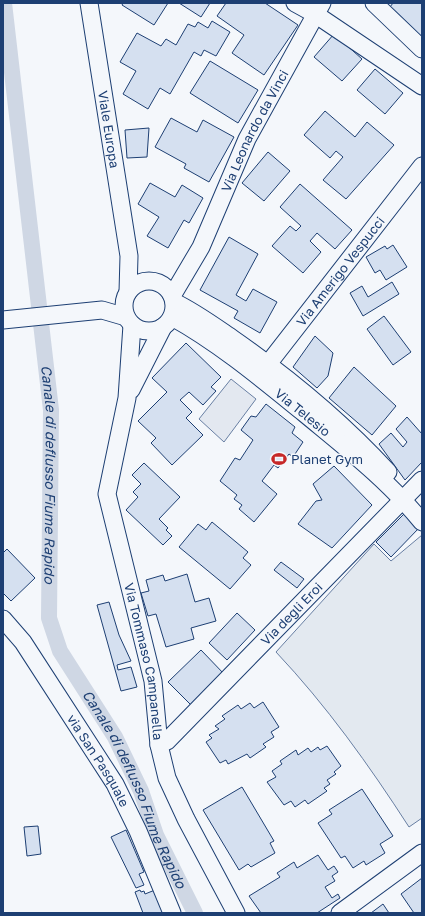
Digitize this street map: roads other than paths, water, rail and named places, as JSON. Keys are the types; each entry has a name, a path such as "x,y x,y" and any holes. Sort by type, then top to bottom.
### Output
{"street":[{"name":"Viale Europa","path":"89,3 128,256 126,296"},
{"path":"295,3 319,9 422,86"},
{"path":"374,3 422,49"},
{"name":"Via Leonardo da Vinci","path":"170,310 193,262 247,139 319,9"},
{"name":"Via Amerigo Vespucci","path":"263,370 422,166"},
{"name":"Viale Europa","path":"128,256 148,281"},
{"name":"Via Leonardo da Vinci","path":"148,281 169,279 181,272 193,262"},
{"path":"10,320 102,310 126,296 132,287 148,281 161,284 170,310 156,331 147,331 139,330 129,321 102,310"},
{"path":"126,296 129,321"},
{"name":"Via Telesio","path":"170,310 190,327 263,370 352,452 405,497 422,522"},
{"name":"Via Tommaso Campanella","path":"127,398 170,310"},
{"name":"Via Tommaso Campanella","path":"129,321 127,398 107,494 153,681 159,745 167,778 186,819 236,913"},
{"name":"Via degli Eroi","path":"159,745 167,741 422,480"},
{"name":"via San Pasquale","path":"3,619 23,642 115,784 138,831 172,913"},
{"path":"340,913 421,854"}],"waterway":[{"name":"Canale di deflusso Fiume Rapido","path":"4,3 51,410 49,618 60,651 115,737 141,791 156,835 195,913"}],"place":[{"name":"Planet Gym","path":"279,459"}]}
